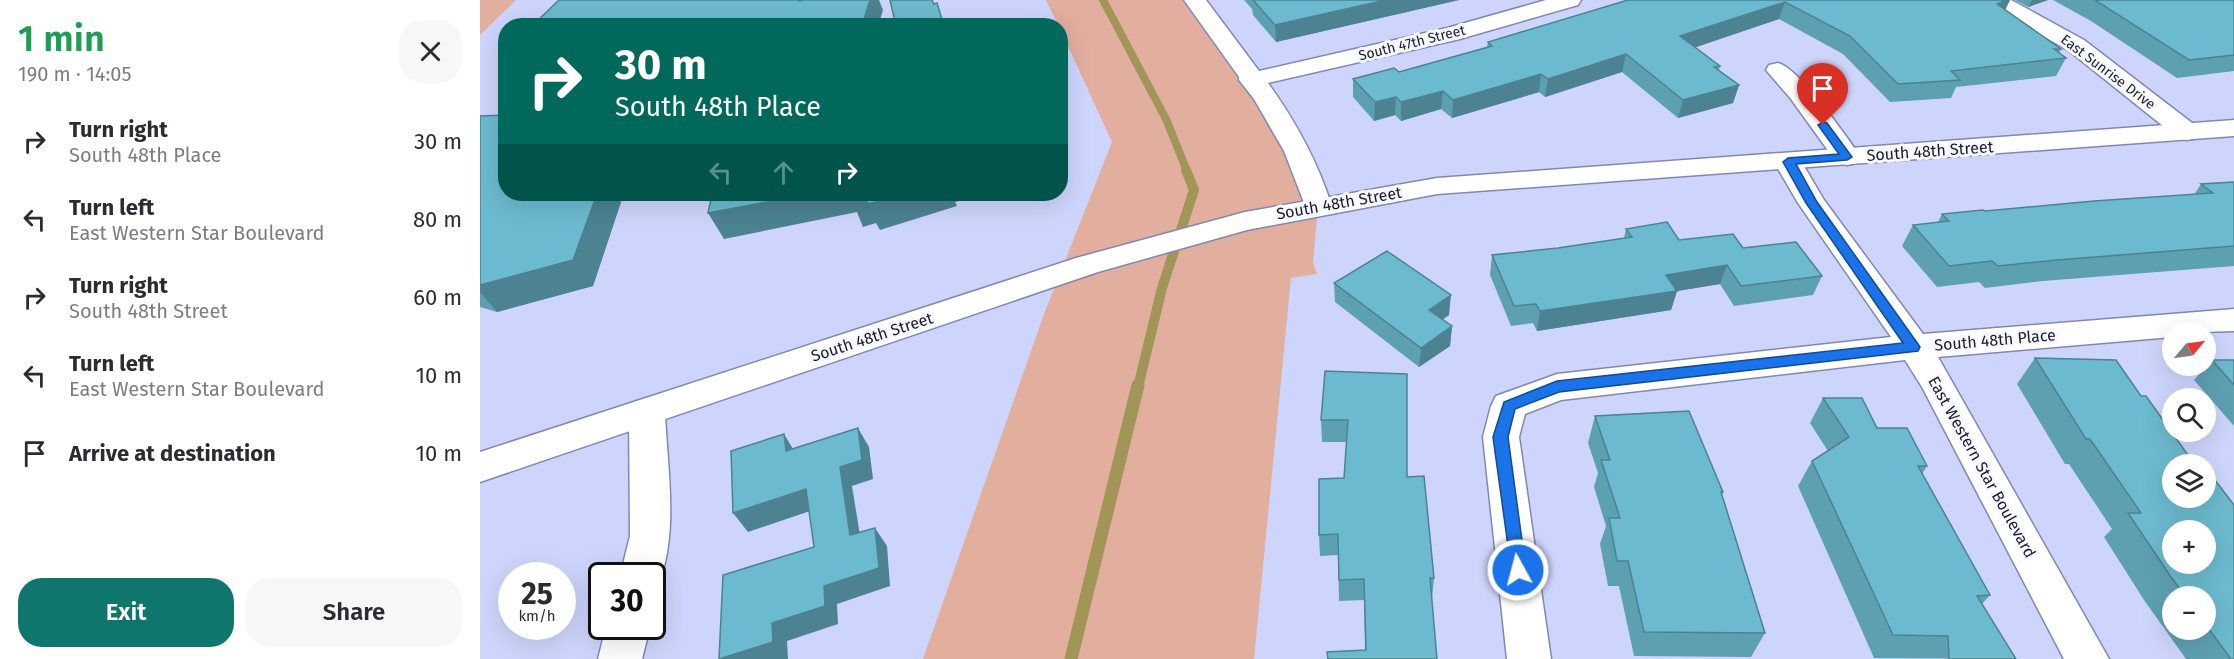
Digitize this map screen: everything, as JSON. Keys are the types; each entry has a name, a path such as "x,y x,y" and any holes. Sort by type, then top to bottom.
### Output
{"street":[{"path":"1195,0 1290,135 1311,178 1318,207"},
{"name":"South 47th Street","path":"1251,80 1452,34 1570,0"},
{"name":"East Sunrise Drive","path":"1995,0 2076,45 2187,132"},
{"path":"1778,70 1800,94 1847,157"},
{"name":"South 48th Street","path":"480,467 1135,250 1245,221 1437,186 1561,175 1788,162 2234,128"},
{"name":"East Western Star Boulevard","path":"1788,162 1812,203 1936,381 2087,659"},
{"name":"South 48th Place","path":"1529,659 1501,437 1509,406 1557,387 1913,347 2234,320"},
{"path":"644,562 650,536 646,412"},
{"path":"620,659 625,640"}],"shaded area":[{"path":"480,0 516,0 480,35"},
{"path":"1046,0 1195,0 1290,135 1318,207 1313,263 1317,274 1291,278 1254,659 923,659 1044,314 1112,142 1068,46 1068,18 1055,18"}],"building":[{"path":"559,0 870,0 864,18 540,18"},
{"path":"890,0 932,0 934,4 937,3 942,18 894,18"},
{"path":"1253,0 1386,0 1275,25"},
{"path":"1628,0 2007,0 1997,4 2061,49 2054,49 2066,58 1951,71 1960,80 1898,84 1850,36 1785,2 1680,36 1720,66 1714,67 1739,85 1683,100 1626,54 1548,79 1541,74 1453,100 1443,91 1401,102 1396,97 1375,102 1353,79 1394,68 1399,72 1492,46 1488,42"},
{"path":"2095,0 2234,0 2234,55 2189,60"},
{"path":"498,115 498,201 594,201 573,260 480,285 480,116"},
{"path":"2234,182 2234,246 1998,266 1992,261 1949,266 1913,225 1949,221 1942,214 2213,193 2201,184"},
{"path":"711,201 772,201 708,213"},
{"path":"1667,222 1679,240 1733,234 1743,248 1796,242 1822,276 1741,286 1727,265 1666,275 1677,291 1540,311 1536,304 1514,306 1492,255 1632,237 1626,229"},
{"path":"1387,251 1451,295 1429,310 1452,326 1421,348 1334,283"},
{"path":"2035,358 2116,360 2141,396 2146,396 2162,419 2162,442 2179,442 2187,454 2162,454 2162,508 2216,508 2216,481 2234,505 2234,659 2231,659 2216,639 2216,586 2178,586 2169,574 2216,574 2216,520 2162,520 2162,564 2128,513 2141,513 2090,439 2086,439"},
{"path":"2216,360 2234,360 2234,385 2216,365"},
{"path":"1325,371 1407,374 1407,477 1424,476 1434,578 1430,578 1437,659 1328,659 1327,652 1366,650 1364,579 1339,580 1338,534 1319,535 1319,479 1344,478 1348,420 1321,420"},
{"path":"1823,398 1862,398 1877,428 1907,428 1927,466 1918,466 1990,595 1977,596 2016,659 1949,659 1948,636 1893,635 1812,461 1849,437"},
{"path":"1689,411 1723,492 1721,492 1765,633 1644,632 1628,561 1617,561 1609,518 1620,518 1601,460 1610,460 1595,416"},
{"path":"858,428 862,460 840,467 850,535 875,528 879,568 824,586 825,606 772,623 773,642 719,659 723,575 814,547 806,489 733,513 731,451 784,434 786,451"}],"waterway":[{"path":"1103,0 1166,119 1187,171"},
{"path":"1138,387 1162,288 1194,190 1186,170"},
{"path":"1071,659 1138,385"}],"route":[{"path":"1518,570 1501,437 1509,406 1557,387 1913,347 1893,315 1812,203 1788,162 1847,157 1823,125"}]}
